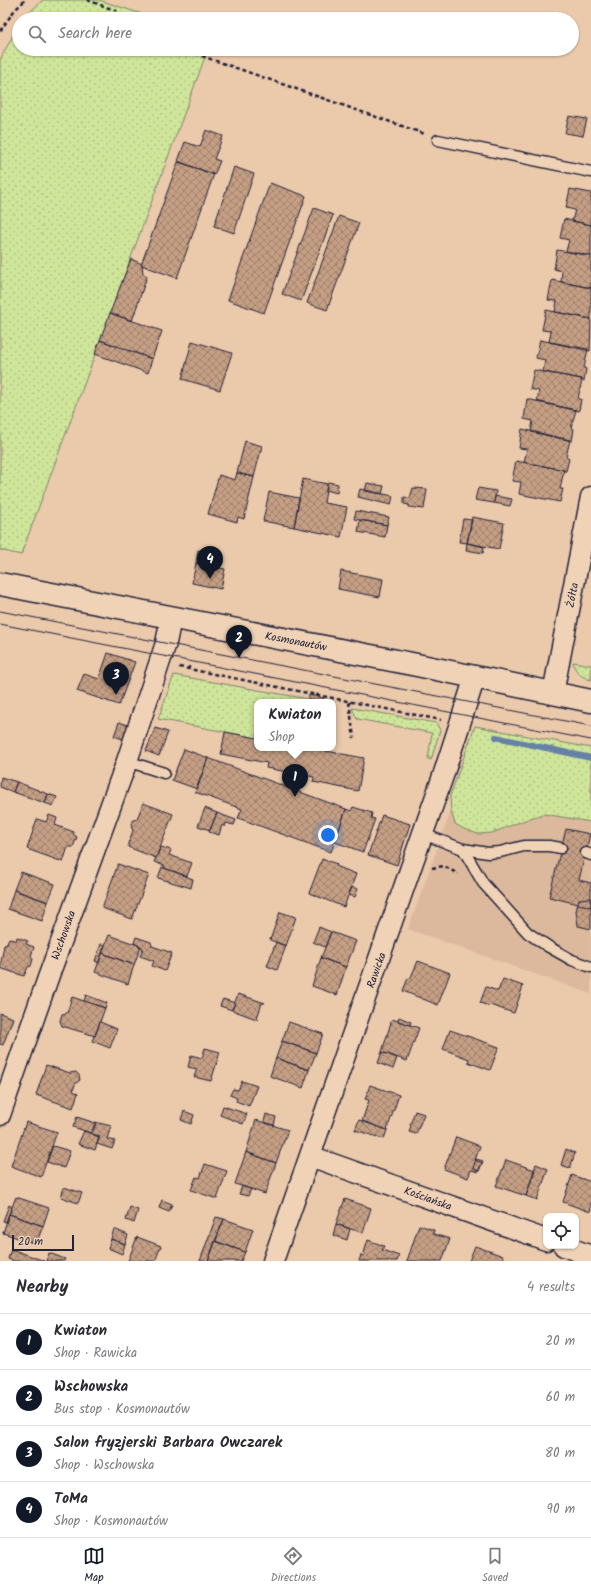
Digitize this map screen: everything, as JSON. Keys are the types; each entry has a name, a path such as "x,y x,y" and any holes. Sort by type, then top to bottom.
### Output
{"main road":[{"name":"Kosmonautów","path":"0,584 591,701"}],"street":[{"name":"Żółta","path":"553,693 591,497"},
{"name":"Wschowska","path":"0,1115 127,760 166,643 171,618"},
{"name":"Rawicka","path":"273,1261 423,834 475,677"},
{"name":"Kościańska","path":"310,1156 543,1239"},
{"path":"572,1249 591,1256"}],"lane":[{"path":"438,140 591,172"},
{"path":"127,760 164,773"},
{"path":"423,834 464,849 488,853 500,852 524,846 543,845 561,848"},
{"path":"464,849 483,883 528,933 572,960 591,967"}],"path":[{"path":"13,12 25,0"},
{"path":"87,0 119,12"},
{"path":"0,31 12,14"},
{"path":"202,56 424,133 438,140"},
{"path":"190,665 188,670 334,699"},
{"path":"336,699 447,721"},
{"path":"349,702 354,738"},
{"path":"428,869 437,866 444,866 459,874"}],"shaded area":[{"path":"464,775 591,798 591,994 408,929"}],"green space":[{"path":"43,0 99,0 136,12 30,12"},
{"path":"12,37 12,56 205,56 21,555 0,550 0,60"},
{"path":"573,662 591,665 591,680 579,674 575,669"},
{"path":"174,675 306,699 254,699 254,737 158,719"},
{"path":"352,708 436,723 440,730 431,760 428,759 432,733 357,719"},
{"path":"475,726 591,748 591,822 544,814 492,833 478,834 455,824 451,811 450,796"}],"building":[{"path":"569,116 587,119 583,136 565,133"},
{"path":"206,130 223,136 214,159 220,161 214,175 178,161 185,142 200,147"},
{"path":"178,162 214,174 177,278 141,265"},
{"path":"234,167 254,174 234,233 214,226"},
{"path":"270,183 306,196 264,313 228,300"},
{"path":"570,189 591,193 591,225 572,221 575,210 566,208"},
{"path":"314,208 333,215 301,301 282,294"},
{"path":"339,216 359,223 327,310 307,303"},
{"path":"564,219 591,225 591,256 566,251 569,240 560,238"},
{"path":"557,250 591,256 591,288 561,282 562,271 554,269"},
{"path":"131,259 142,264 143,274 147,276 132,321 110,313"},
{"path":"552,280 591,288 591,319 555,312 557,301 548,300"},
{"path":"546,310 591,319 590,351 549,342 551,331 542,330"},
{"path":"110,313 162,331 152,359 100,340"},
{"path":"100,340 152,359 148,373 95,354"},
{"path":"540,340 588,349 584,368 586,369 584,381 581,381 582,379 543,372 545,360 536,358"},
{"path":"192,341 232,353 220,390 182,379"},
{"path":"534,370 582,379 578,399 581,399 579,411 537,402 539,391 530,389"},
{"path":"527,399 576,410 571,428 574,429 572,441 531,432 533,421 524,419"},
{"path":"522,429 570,440 566,457 569,459 566,471 524,462 527,449 519,448"},
{"path":"245,441 262,446 254,477 237,473"},
{"path":"516,461 564,470 560,489 563,489 560,502 519,494 521,482 512,481"},
{"path":"237,473 254,477 244,519 238,517 237,522 208,514 219,475 235,480"},
{"path":"303,479 327,484 324,503 347,507 341,537 294,527"},
{"path":"328,482 338,484 337,493 326,490"},
{"path":"367,483 384,486 382,494 365,491"},
{"path":"413,488 427,489 424,509 409,507 409,505 404,504 404,497 410,498"},
{"path":"478,488 496,491 494,503 475,500"},
{"path":"360,489 393,496 391,505 358,497"},
{"path":"269,492 299,498 294,527 263,521"},
{"path":"495,496 512,499 510,506 494,503"},
{"path":"356,511 389,517 387,525 354,519"},
{"path":"472,517 504,523 499,549 467,543"},
{"path":"463,519 472,520 467,543 459,542"},
{"path":"360,520 387,525 385,537 358,532"},
{"path":"467,543 484,547 483,553 466,550"},
{"path":"198,550 209,553 207,565 196,563"},
{"path":"196,563 225,569 221,589 192,583"},
{"path":"341,571 383,579 380,597 338,589"},
{"path":"108,653 135,662 119,705 77,691 84,674 99,679"},
{"path":"309,695 324,698 324,699 308,699"},
{"path":"119,722 128,725 123,739 114,736"},
{"path":"155,728 168,732 159,756 146,751"},
{"path":"225,732 254,737 254,751 326,751 364,758 358,791 313,782 314,777 266,768 267,763 221,754"},
{"path":"184,749 208,758 197,789 172,780"},
{"path":"208,758 346,809 331,852 238,818 242,809 195,792"},
{"path":"1,777 17,782 13,792 0,787"},
{"path":"17,782 48,794 45,803 13,792"},
{"path":"48,794 57,797 53,806 45,803"},
{"path":"143,803 173,814 156,858 128,847 133,830 131,827 133,820 137,819"},
{"path":"353,807 372,813 371,818 375,819 363,852 335,842 346,809 351,811"},
{"path":"205,808 217,813 210,830 198,826"},
{"path":"217,813 236,820 234,825 226,823 225,827 222,825 219,835 209,832"},
{"path":"49,815 57,818 55,825 74,832 73,834 77,837 73,847 68,847 63,862 27,849 37,819 46,822"},
{"path":"382,815 410,824 397,865 368,855"},
{"path":"566,829 590,834 579,880 591,883 591,907 549,897"},
{"path":"161,847 171,850 169,855 192,863 187,876 164,868 165,866 154,862"},
{"path":"322,859 337,864 336,866 356,874 344,907 309,893"},
{"path":"118,864 149,875 132,919 102,908"},
{"path":"162,867 193,879 191,888 158,878"},
{"path":"21,872 55,884 48,902 14,890"},
{"path":"352,887 358,889 355,897 349,895"},
{"path":"14,890 48,902 42,921 8,909"},
{"path":"591,898 591,929 578,926 576,911 579,899"},
{"path":"280,912 296,917 286,946 270,940"},
{"path":"319,927 331,932 325,947 313,942"},
{"path":"331,932 356,941 346,967 321,958"},
{"path":"109,935 141,946 134,965 102,953"},
{"path":"17,937 28,941 26,944 34,947 31,956 33,959 31,966 28,967 24,976 0,968 4,945 6,945 9,938 16,941"},
{"path":"136,937 151,942 152,946 172,953 165,971 152,966 154,961 140,956 143,948 134,943"},
{"path":"276,942 286,946 277,970 267,966"},
{"path":"101,944 105,945 99,963 95,961"},
{"path":"102,953 134,965 128,984 95,972"},
{"path":"321,958 346,967 337,995 312,986"},
{"path":"418,961 450,973 438,1005 403,991 408,978 410,979"},
{"path":"503,979 523,986 514,1013 480,1003 486,987 498,991"},
{"path":"238,994 265,1003 262,1003 257,1018 259,1020 232,1010"},
{"path":"86,995 107,1003 105,1008 84,1001"},
{"path":"72,997 105,1008 95,1036 62,1026 60,1021 62,1014 67,1013"},
{"path":"223,999 235,1003 232,1010 220,1006"},
{"path":"0,1013 13,1018 3,1045 0,1044"},
{"path":"399,1017 411,1022 410,1025 398,1021"},
{"path":"392,1019 419,1028 407,1061 382,1052"},
{"path":"100,1022 117,1029 110,1048 92,1041"},
{"path":"289,1022 323,1034 316,1053 282,1041"},
{"path":"450,1030 499,1047 490,1070 468,1062 469,1059 443,1049"},
{"path":"282,1041 316,1053 309,1070 276,1058"},
{"path":"205,1048 220,1052 211,1081 194,1077 197,1069 188,1067 191,1055 202,1058"},
{"path":"382,1052 397,1058 393,1069 378,1063"},
{"path":"276,1058 309,1070 303,1088 270,1076"},
{"path":"46,1065 70,1073 76,1072 79,1075 80,1080 75,1084 73,1091 78,1093 73,1108 36,1095"},
{"path":"242,1081 257,1086 249,1106 236,1101 237,1098 230,1095 233,1089 238,1090"},
{"path":"370,1085 399,1095 387,1130 362,1121 369,1100 365,1099"},
{"path":"223,1106 247,1114 243,1124 220,1115"},
{"path":"184,1111 194,1115 191,1124 181,1120"},
{"path":"415,1111 424,1114 416,1134 409,1132"},
{"path":"266,1114 276,1117 274,1125 264,1122"},
{"path":"77,1117 95,1123 91,1133 73,1127"},
{"path":"256,1120 288,1130 276,1163 246,1152"},
{"path":"359,1120 387,1130 384,1139 355,1130"},
{"path":"26,1122 57,1132 41,1177 11,1166"},
{"path":"95,1122 111,1126 107,1139 115,1141 112,1149 97,1144 100,1136 92,1134 96,1124"},
{"path":"84,1131 99,1137 95,1150 78,1144"},
{"path":"456,1137 480,1146 475,1160 482,1163 478,1172 471,1170 468,1178 444,1169"},
{"path":"53,1146 70,1151 64,1168 47,1162"},
{"path":"566,1149 575,1153 570,1168 561,1165"},
{"path":"246,1152 276,1163 265,1194 235,1184"},
{"path":"476,1159 483,1161 479,1171 473,1168"},
{"path":"506,1160 535,1170 526,1196 496,1186"},
{"path":"205,1164 227,1171 217,1199 191,1190 196,1177 200,1178"},
{"path":"536,1164 548,1169 537,1200 526,1196"},
{"path":"572,1175 591,1182 590,1212 563,1202"},
{"path":"242,1186 251,1189 248,1196 239,1194"},
{"path":"64,1187 82,1193 78,1203 61,1197"},
{"path":"16,1197 49,1208 43,1226 9,1214"},
{"path":"345,1199 371,1208 363,1233 336,1224"},
{"path":"162,1200 172,1204 169,1212 159,1208"},
{"path":"9,1205 12,1207 6,1222 3,1221"},
{"path":"130,1207 138,1210 134,1223 126,1220"},
{"path":"9,1214 43,1226 36,1244 3,1233"},
{"path":"216,1217 224,1219 208,1261 200,1261"},
{"path":"224,1219 253,1229 245,1252 215,1241"},
{"path":"336,1224 350,1229 347,1240 333,1235"},
{"path":"419,1225 434,1230 433,1234 450,1239 442,1261 407,1261"},
{"path":"114,1229 128,1235 125,1244 111,1239"},
{"path":"137,1237 161,1246 155,1261 128,1261"},
{"path":"111,1239 125,1244 122,1254 108,1248"},
{"path":"368,1240 384,1246 382,1250 399,1256 397,1261 359,1261 361,1255 363,1256"},
{"path":"215,1241 245,1252 241,1261 208,1261"},
{"path":"475,1246 503,1256 502,1261 469,1261"},
{"path":"11,1249 44,1261 14,1261 8,1259"},
{"path":"49,1253 65,1259 64,1261 46,1261"}],"waterway":[{"path":"496,737 591,758"}],"tram line":[{"path":"0,611 591,726"},
{"path":"0,624 591,740"}],"place":[{"name":"ToMa","path":"210,579"},
{"name":"Wschowska","path":"239,658"},
{"name":"Salon fryzjerski Barbara Owczarek","path":"116,695"},
{"name":"Kwiaton","path":"295,797"}]}
